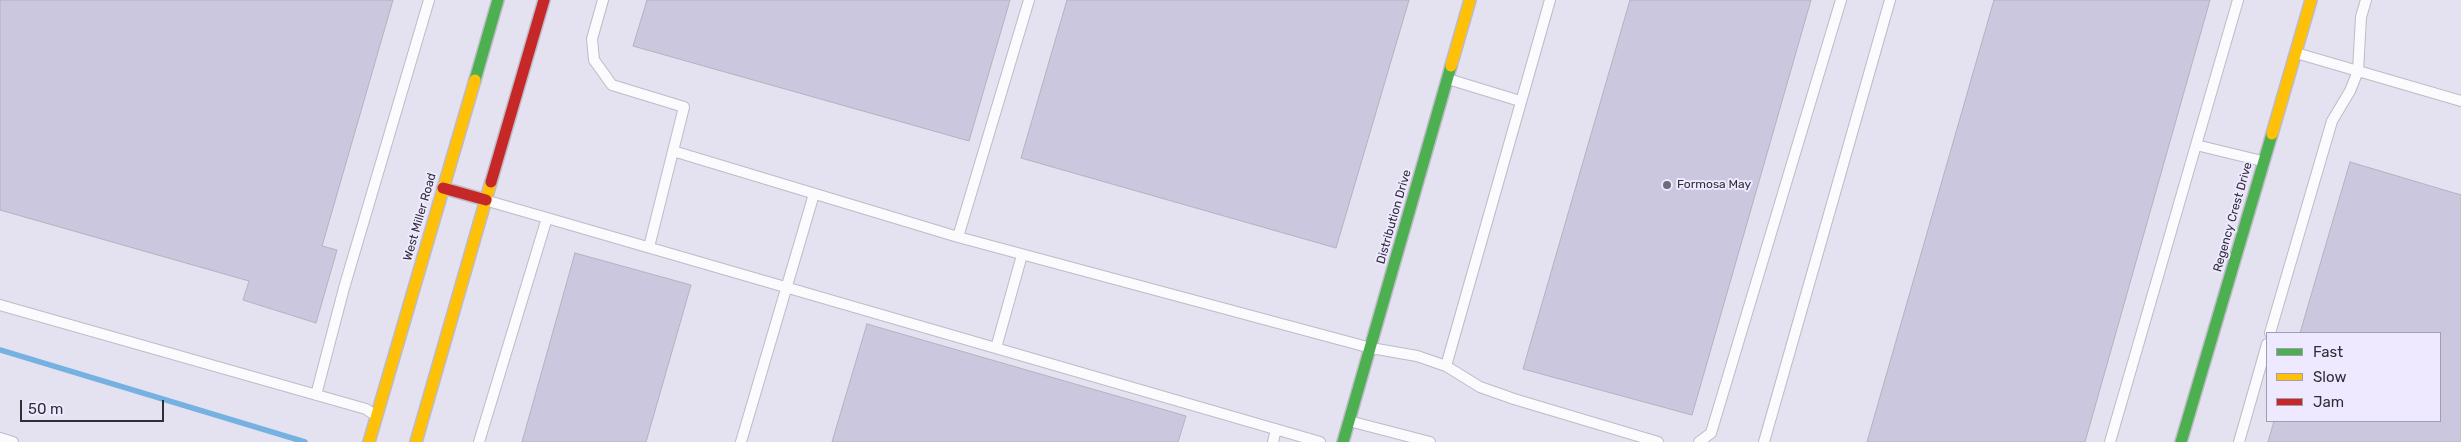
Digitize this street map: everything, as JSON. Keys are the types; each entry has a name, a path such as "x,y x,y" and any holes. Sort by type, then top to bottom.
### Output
{"main road":[{"name":"West Miller Road","path":"369,442 498,0"},
{"path":"416,442 544,0"},
{"name":"Distribution Drive","path":"1343,442 1470,0"},
{"name":"Regency Crest Drive","path":"2181,442 2311,0"},
{"path":"443,188 486,200"}],"lane":[{"path":"316,395 344,288 429,0"},
{"path":"603,0 592,39 594,60 612,85 684,107 649,247"},
{"path":"958,237 1029,0"},
{"path":"1446,366 1550,0"},
{"path":"1699,442 1712,433 1841,0"},
{"path":"1764,442 1890,0"},
{"path":"2110,442 2238,0"},
{"path":"2270,332 2332,121 2350,91 2358,71 2361,17 2366,0"},
{"path":"2295,53 2461,101"},
{"path":"1448,79 1520,101"},
{"path":"2196,146 2263,161"},
{"path":"673,151 1022,255 1370,348 1417,356 1446,366 1480,387 1658,442"},
{"path":"741,442 814,194"},
{"path":"486,200 1320,442"},
{"path":"479,442 547,218"},
{"path":"996,348 1022,255"},
{"path":"0,305 316,395 366,410 376,416"},
{"path":"2239,442 2266,348"},
{"path":"1349,421 1429,442"},
{"path":"1273,442 1276,429"},
{"path":"0,438 13,442"}],"building":[{"path":"0,0 393,0 322,246 337,250 316,323 243,300 249,281 0,210"},
{"path":"647,0 1010,0 969,141 633,46"},
{"path":"1067,0 1409,0 1336,248 1021,158"},
{"name":"Formosa May","path":"1630,0 1811,0 1692,415 1523,369"},
{"path":"1994,0 2210,0 2085,442 1867,442"},
{"path":"2350,162 2461,195 2461,442 2268,442 2274,422 2441,422 2441,332 2300,332"},
{"path":"575,253 691,285 646,442 522,442"},
{"path":"867,324 1186,416 1178,442 832,442"}],"waterway":[{"path":"0,350 305,442"}],"traffic: fast":[{"path":"475,80 498,0"},
{"path":"1343,442 1451,66"},
{"path":"2181,442 2272,134"}],"traffic: slow":[{"path":"1451,66 1470,0"},
{"path":"2272,134 2311,0"},
{"path":"369,442 475,80"},
{"path":"416,442 491,182"}],"traffic: jam":[{"path":"491,182 544,0"},
{"path":"443,188 486,200"}],"place":[{"name":"Formosa May","path":"1667,185"}]}
